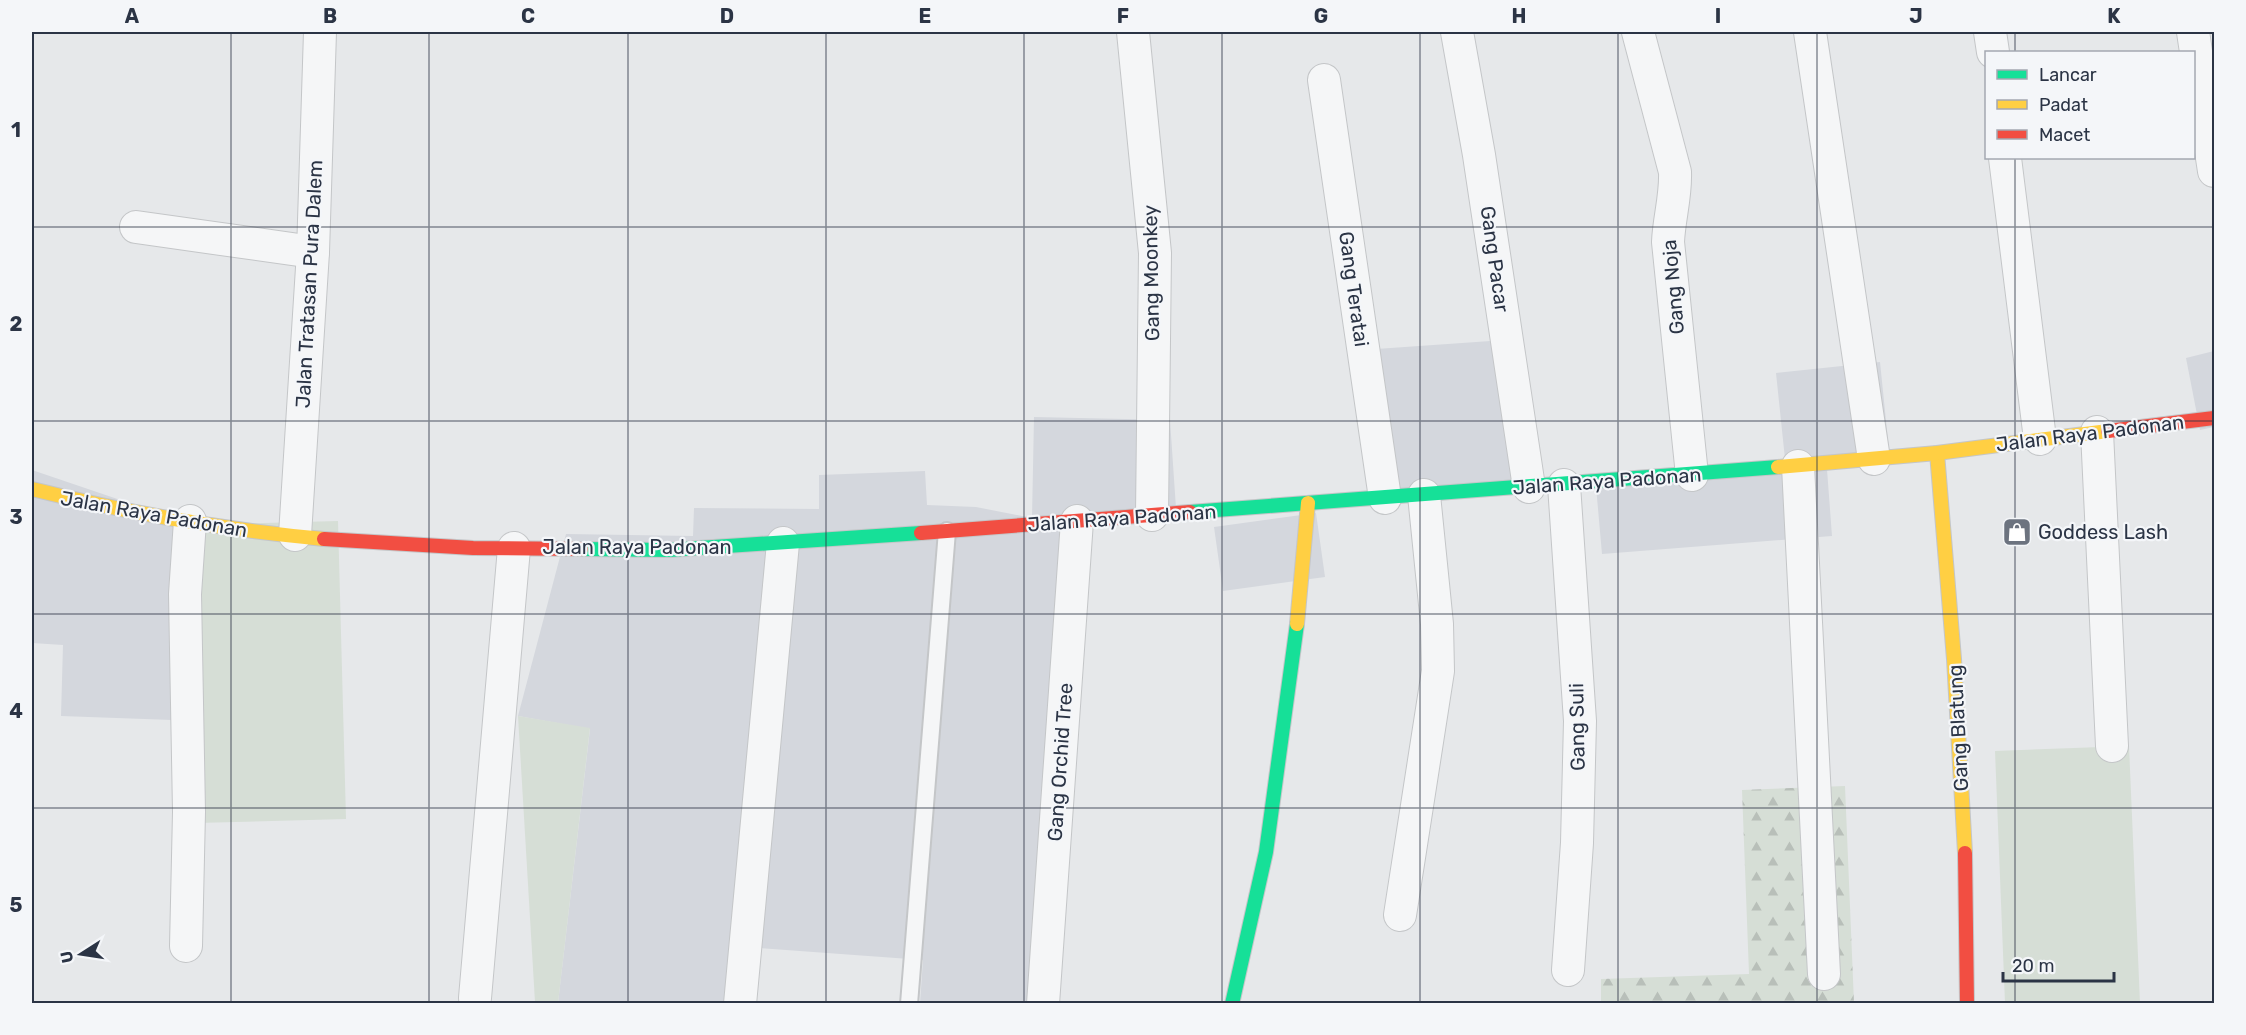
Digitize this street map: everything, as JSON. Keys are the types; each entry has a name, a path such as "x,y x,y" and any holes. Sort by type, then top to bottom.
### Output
{"main road":[{"name":"Jalan Raya Padonan","path":"32,489 111,509 190,520 255,533 369,543 669,550 1798,466 1937,453 2214,418"},
{"name":"Gang Blatung","path":"1937,453 1954,650 1962,802 1967,1004"},
{"path":"1232,1004 1239,961 1266,855 1289,701 1308,503"}],"street":[{"name":"Jalan Tratasan Pura Dalem","path":"295,535 313,252 320,32"},
{"name":"Gang Moonkey","path":"1133,32 1155,253 1152,515"},
{"name":"Gang Pacar","path":"1456,32 1479,155 1529,487"},
{"name":"Gang Noja","path":"1638,32 1675,172 1676,192 1669,224 1668,242 1692,475"},
{"path":"1810,32 1874,459"},
{"path":"1990,32 1993,51"},
{"path":"2193,32 2214,171"},
{"name":"Gang Teratai","path":"1324,80 1384,498"},
{"path":"2005,159 2040,440"},
{"path":"136,228 313,252"},
{"path":"2097,432 2112,746"},
{"path":"1798,466 1824,974"},
{"name":"Gang Suli","path":"1564,485 1580,721 1577,843 1568,970"},
{"path":"1400,915 1438,671 1437,624 1424,495"},
{"path":"186,946 189,812 185,594 190,520"},
{"name":"Gang Orchid Tree","path":"1043,1004 1077,521"},
{"path":"740,1004 783,543"},
{"path":"475,998 514,548"}],"lane":[{"path":"909,1004 947,531"}],"shaded area":[{"path":"1519,339 1529,490 1374,504 1362,350"},
{"path":"2214,351 2214,427 2200,430 2186,358"},
{"path":"1880,362 1889,450 1826,456 1832,536 1602,554 1595,475 1785,459 1776,373"},
{"path":"1034,417 1170,420 1177,523 1076,516 1037,854 1037,1003 920,1003 923,960 759,948 755,1003 558,1003 590,729 518,716 566,534 693,536 694,508 819,509 819,475 925,471 927,505 976,507 1032,518"},
{"path":"32,470 194,525 200,721 61,716 63,645 32,643"},
{"path":"1316,513 1325,577 1223,591 1214,527"}],"green space":[{"path":"338,521 346,819 196,823 194,525"},
{"path":"518,716 590,728 558,1003 535,1002"},
{"path":"2129,746 2140,1003 2005,1003 1995,751"},
{"path":"1845,786 1854,1003 1601,1003 1601,979 1749,974 1742,790"}],"traffic: fast":[{"path":"1190,512 1778,467"},
{"path":"581,549 669,550 921,533"},
{"path":"1232,1004 1266,852 1297,624"}],"traffic: slow":[{"path":"1778,467 1937,453 2108,431"},
{"path":"1937,453 1954,659 1965,853"},
{"path":"32,489 177,520 324,539"},
{"path":"1297,624 1308,503"}],"traffic: jam":[{"path":"2108,431 2214,418"},
{"path":"921,533 1190,512"},
{"path":"324,539 473,548 581,549"},
{"path":"1965,853 1967,1004"}],"place":[{"name":"Goddess Lash","path":"2017,532"}]}
